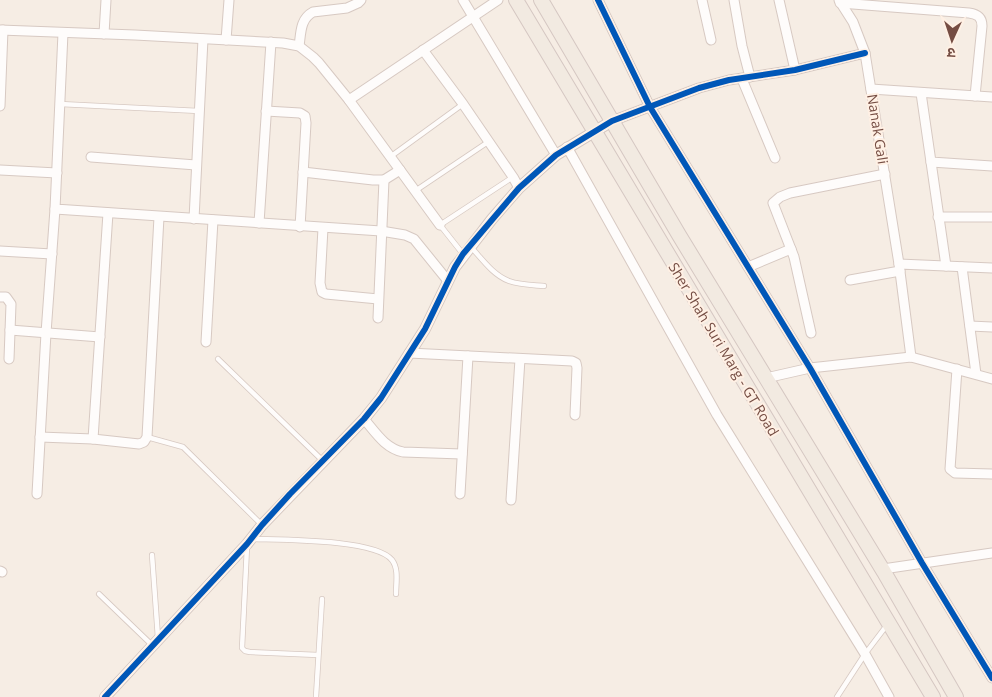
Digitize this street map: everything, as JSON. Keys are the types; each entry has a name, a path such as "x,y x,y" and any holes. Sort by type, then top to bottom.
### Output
{"main road":[{"name":"Sher Shah Suri Marg - GT Road","path":"516,0 932,697"},
{"name":"Sher Shah Suri Marg - GT Road","path":"541,0 882,569 956,697"}],"street":[{"path":"104,34 106,0"},
{"path":"226,40 229,0"},
{"path":"299,46 303,23 308,15 313,12 352,7 361,0"},
{"path":"463,0 556,155"},
{"path":"349,100 498,0"},
{"path":"598,0 650,107 810,368 922,563 992,678"},
{"path":"702,0 711,40"},
{"path":"734,0 746,78 775,158"},
{"path":"780,0 795,70"},
{"path":"839,1 977,15 982,21 982,26 974,96"},
{"name":"Nanak Gali","path":"839,1 853,22 865,53 900,268 911,358"},
{"path":"0,106 2,30 272,42 299,46 313,57 349,100 440,225"},
{"path":"37,494 55,209 63,32"},
{"path":"194,219 203,39"},
{"path":"259,223 272,42"},
{"path":"423,50 463,104 519,188"},
{"path":"105,697 249,542 262,525 364,419 425,329 448,281 467,250 519,188 556,155 612,121 699,88 795,70 865,53"},
{"path":"871,89 992,97"},
{"path":"921,93 946,266"},
{"path":"266,111 300,113 305,116 300,227"},
{"path":"567,147 717,415 865,654 889,697"},
{"path":"91,157 196,165"},
{"path":"931,162 992,166"},
{"path":"0,170 57,173"},
{"path":"303,172 384,180 400,170"},
{"path":"812,334 791,249 774,207 775,200 790,193 885,174"},
{"path":"378,318 384,180"},
{"path":"55,209 300,227 382,231 405,235 414,239 448,281"},
{"path":"93,439 108,213"},
{"path":"40,437 93,439 139,444 144,442 147,437 159,217"},
{"path":"938,217 992,217"},
{"path":"206,342 213,220"},
{"path":"323,228 320,283 322,292 378,299"},
{"path":"748,267 791,249"},
{"path":"0,251 52,254"},
{"path":"850,280 900,268 946,266 992,268"},
{"path":"962,267 976,374"},
{"path":"0,297 6,297 11,304 9,359"},
{"path":"970,326 992,327"},
{"path":"10,330 100,337"},
{"path":"409,353 572,361 576,363 575,415"},
{"path":"460,494 468,356"},
{"path":"766,378 810,368 911,358 992,378"},
{"path":"511,500 520,359"},
{"path":"957,369 950,469 955,473 992,474"},
{"path":"364,419 387,446 394,450 462,454"},
{"path":"882,569 992,553"}],"lane":[{"path":"60,104 199,112"},
{"path":"390,157 463,104"},
{"path":"415,191 488,142"},
{"path":"513,177 440,225 467,250 509,281 544,286"},
{"path":"218,359 323,461"},
{"path":"147,437 183,447 262,525"},
{"path":"318,655 250,652 242,648 249,542 321,542 369,548 383,553 392,559 396,567 396,594"},
{"path":"152,554 156,643"},
{"path":"99,594 156,643"},
{"path":"316,697 322,598"},
{"path":"837,697 865,654 888,624"}],"cycle path":[{"path":"598,0 650,107 810,368 922,563 992,678"},
{"path":"105,697 247,544 290,494 364,419 381,398 425,329 463,254 519,188 556,155 612,121 699,88 729,80 795,70 865,53"}]}
